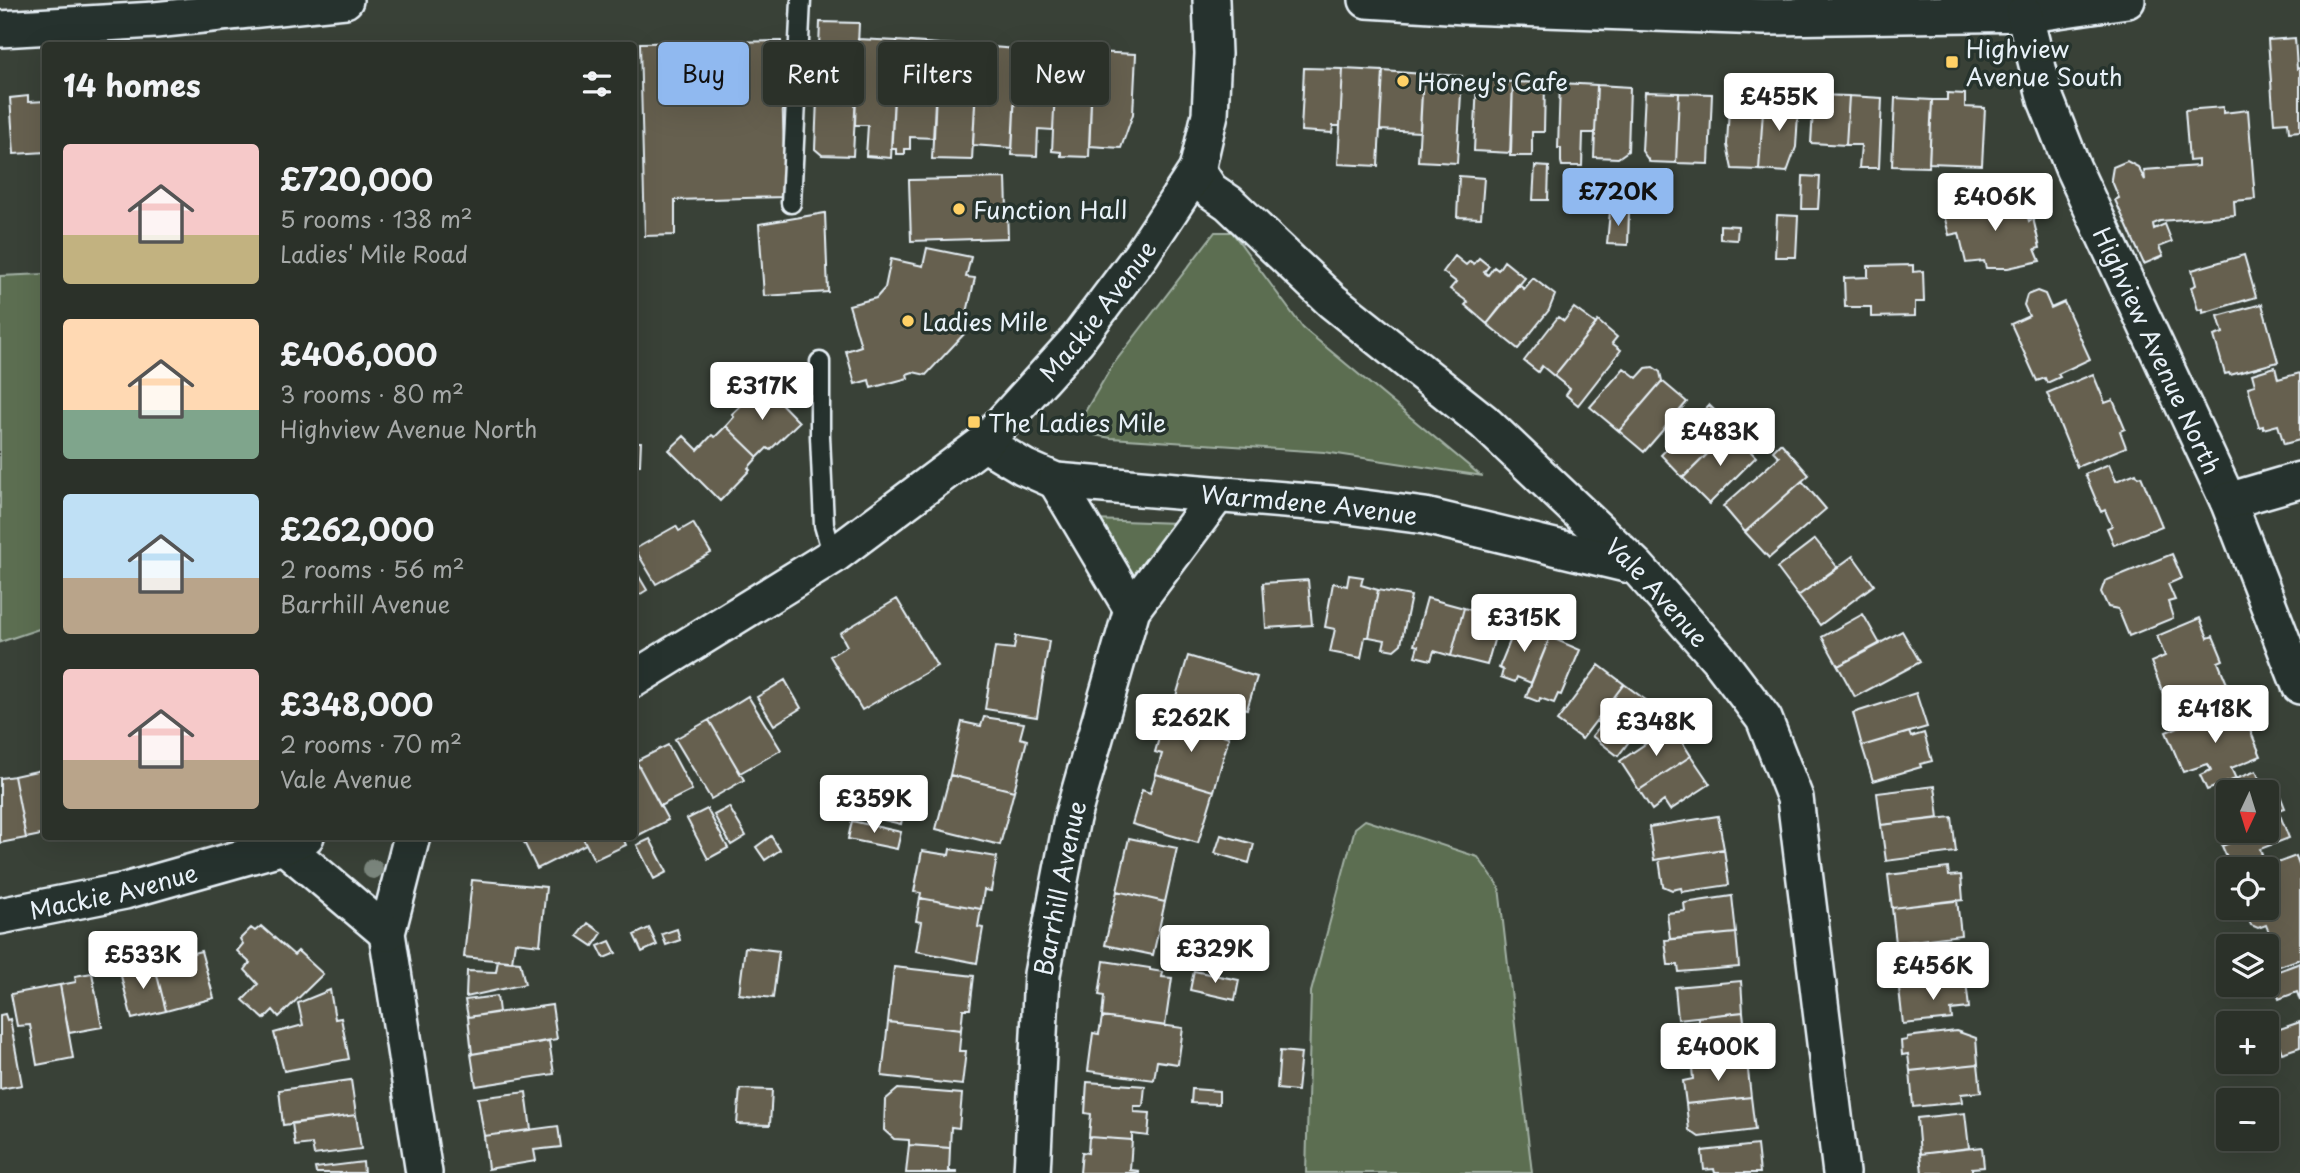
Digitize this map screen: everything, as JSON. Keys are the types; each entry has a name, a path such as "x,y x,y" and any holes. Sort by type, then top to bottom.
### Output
{"street":[{"path":"0,29 123,34 155,10 345,0"},
{"name":"Mackie Avenue","path":"637,677 833,556 984,443 1077,340 1141,255 1197,170 1210,114 1213,54 1211,0"},
{"path":"1367,0 1763,17 2033,9 2127,0"},
{"name":"Highview Avenue North","path":"2033,9 2046,100 2073,168 2228,501 2300,686"},
{"name":"Vale Avenue","path":"1197,170 1210,190 1228,203 1332,301 1484,422 1637,567 1717,657 1764,719 1796,798 1841,1173"},
{"name":"Warmdene Avenue","path":"984,443 1024,467 1056,481 1332,504 1425,516 1637,567"},
{"path":"2228,501 2300,480"},
{"path":"1056,481 1132,609"},
{"name":"Barrhill Avenue","path":"1032,1173 1042,974 1072,818 1132,609 1217,495"},
{"path":"411,840 387,933 424,1173"},
{"path":"295,841 387,933"},
{"name":"Mackie Avenue","path":"0,916 125,891 295,841"}],"lane":[{"path":"792,204 801,0"},
{"path":"820,362 824,525 833,556"}],"green space":[{"path":"1215,232 1232,232 1303,328 1483,476 1324,452 1111,438 1094,435 1085,429 1083,415 1112,366"},
{"path":"42,274 42,628 0,642 0,276"},
{"path":"1093,520 1176,523 1130,592"},
{"path":"1365,820 1478,857 1499,887 1532,1173 1306,1173 1311,992 1355,828"}],"building":[{"path":"820,22 859,23 858,42 819,42"},
{"path":"2295,38 2297,69 2300,68 2300,131 2289,132 2288,122 2274,123 2268,40"},
{"path":"858,39 897,41 878,42 878,105 894,105 891,158 866,156 868,125 855,125 856,105 864,105 864,42 858,42"},
{"path":"781,41 763,42 763,105 783,105 785,197 675,200 675,235 645,236 640,43 658,43 658,105 749,105 749,42 710,42"},
{"path":"997,47 1011,49 1011,105 1014,105 1012,148 973,145 975,105 997,105"},
{"path":"1109,53 1136,54 1133,114 1121,148 1089,146 1091,105 1109,105"},
{"path":"1304,68 1343,69 1340,126 1333,126 1332,133 1301,131"},
{"path":"1343,69 1383,71 1378,166 1338,164"},
{"path":"1383,71 1423,74 1420,132 1380,130"},
{"path":"1423,74 1462,76 1457,163 1418,161"},
{"path":"1477,80 1513,82 1511,153 1474,151"},
{"path":"1513,82 1545,83 1544,132 1532,132 1532,156 1510,156"},
{"path":"1560,83 1597,85 1595,133 1583,133 1582,166 1562,166 1561,148 1558,148"},
{"path":"1597,85 1630,87 1628,151 1618,158 1594,157"},
{"path":"1730,88 1745,88 1745,95 1764,96 1759,170 1732,169 1727,145"},
{"path":"1645,92 1679,93 1676,163 1650,162 1642,151"},
{"path":"1679,93 1712,94 1709,164 1676,163"},
{"path":"1947,93 1965,94 1965,107 1985,108 1982,165 1929,163 1932,100 1947,100"},
{"path":"1814,95 1849,96 1846,145 1811,143"},
{"path":"28,96 28,102 42,101 42,152 14,154 10,98"},
{"path":"1764,96 1799,98 1796,147 1787,172 1759,170"},
{"path":"1849,96 1882,98 1879,168 1859,168 1861,145 1846,145"},
{"path":"1895,98 1932,100 1929,167 1892,166"},
{"path":"817,105 855,105 853,156 822,155 815,149"},
{"path":"893,105 935,105 934,138 910,137 910,149 905,149 905,154 896,154 896,149 891,149"},
{"path":"935,105 975,105 972,160 932,159"},
{"path":"1014,105 1054,105 1053,130 1038,129 1037,156 1012,155"},
{"path":"1054,105 1091,105 1089,157 1061,156 1061,152 1052,151"},
{"path":"2223,107 2223,113 2248,110 2255,199 2234,201 2235,215 2160,221 2153,224 2154,229 2165,224 2172,242 2159,247 2163,256 2144,264 2115,200 2119,198 2111,179 2113,167 2127,161 2138,167 2145,180 2144,170 2198,166 2198,160 2189,161 2185,110"},
{"path":"1535,166 1549,167 1548,200 1533,200"},
{"path":"1459,176 1484,178 1481,218 1457,217"},
{"path":"1803,176 1820,177 1818,209 1802,209"},
{"name":"Function Hall","path":"1006,178 1008,238 911,241 909,180"},
{"path":"2016,193 2021,215 2027,215 2029,221 2033,218 2040,248 2035,249 2040,261 2008,268 1986,268 1984,261 1966,263 1959,233 1949,235 1943,211"},
{"path":"1610,211 1629,212 1628,245 1607,244"},
{"path":"825,213 828,292 764,296 759,224"},
{"path":"1777,215 1798,216 1796,257 1775,257"},
{"path":"1720,225 1738,226 1737,240 1720,239"},
{"name":"Ladies Mile","path":"927,248 971,257 966,277 975,278 966,317 963,316 961,325 965,333 926,375 913,372 907,374 908,378 871,388 869,380 855,384 846,351 861,346 849,305 876,298 885,288 891,259 923,266"},
{"path":"2244,255 2256,297 2203,313 2203,309 2198,310 2191,287 2196,285 2192,270"},
{"path":"1455,256 1466,265 1470,261 1474,264 1479,258 1489,266 1484,272 1488,275 1494,267 1498,270 1504,261 1525,278 1487,324 1465,305 1468,302 1450,289 1456,282 1443,272"},
{"path":"1913,265 1913,272 1923,271 1924,302 1915,302 1915,316 1871,317 1871,307 1845,307 1844,278 1868,277 1868,266"},
{"path":"1533,278 1555,295 1549,310 1518,349 1487,324 1518,284 1524,289"},
{"path":"2037,291 2045,294 2051,308 2064,302 2090,359 2058,374 2060,377 2047,383 2045,378 2037,381 2011,324 2029,316 2024,305 2027,295"},
{"path":"2262,304 2278,362 2225,374 2214,336 2223,333 2218,316"},
{"path":"1574,308 1596,324 1554,376 1542,366 1538,372 1524,361 1558,317 1564,321"},
{"path":"1598,321 1617,337 1612,343 1621,350 1578,405 1566,395 1570,389 1554,376"},
{"path":"1653,367 1660,372 1662,381 1619,431 1590,407 1624,368 1637,378 1646,368"},
{"path":"2275,367 2278,379 2300,373 2300,440 2284,444 2278,425 2263,429 2263,426 2259,427 2248,387 2255,385 2252,374"},
{"path":"2093,374 2105,403 2113,400 2125,429 2120,431 2126,447 2077,467 2047,393"},
{"path":"1662,381 1687,402 1644,452 1619,431"},
{"path":"763,385 799,422 770,450 767,448 758,457 726,426 734,417 732,414"},
{"path":"1709,405 1733,428 1683,478 1661,455"},
{"path":"726,426 758,457 748,468 750,470 720,501 669,450 684,436 698,450 712,435 715,437"},
{"path":"1731,431 1756,457 1709,504 1683,478"},
{"path":"637,442 641,442 640,465 637,465"},
{"path":"1781,443 1809,475 1745,532 1723,506 1779,457 1773,451"},
{"path":"2109,464 2116,481 2136,473 2138,477 2141,476 2162,526 2114,545 2107,528 2112,526 2105,510 2101,512 2085,474"},
{"path":"1802,481 1826,509 1769,558 1745,532"},
{"path":"693,523 711,553 656,584 637,548 676,526 679,531"},
{"path":"1815,539 1838,568 1798,596 1777,568"},
{"path":"2172,554 2182,578 2168,584 2175,600 2168,602 2173,618 2129,636 2118,609 2108,607 2101,592 2105,581"},
{"path":"1853,556 1874,585 1820,625 1798,596"},
{"path":"637,573 647,590 637,596"},
{"path":"1349,575 1363,577 1361,585 1378,590 1369,637 1365,637 1361,658 1330,652 1335,629 1325,627 1333,583 1347,586"},
{"path":"1308,580 1312,625 1266,628 1263,583"},
{"path":"1378,590 1411,596 1401,644 1394,650 1383,648 1385,640 1369,637"},
{"path":"1427,598 1464,608 1451,656 1434,651 1431,660 1415,656 1418,646 1414,645"},
{"path":"897,599 937,666 862,710 830,656 847,646 840,633"},
{"path":"1464,608 1500,619 1487,665 1451,656"},
{"path":"1863,614 1880,644 1838,666 1822,637"},
{"path":"2200,618 2208,638 2213,636 2223,660 2218,662 2230,691 2213,697 2216,704 2197,712 2194,705 2184,710 2175,688 2163,693 2151,662 2165,656 2157,636"},
{"path":"1517,624 1550,637 1531,683 1517,677 1515,682 1501,677 1503,670 1499,668"},
{"path":"1902,631 1920,662 1855,697 1838,666"},
{"path":"1016,636 1049,641 1037,717 985,709 995,647 1014,649"},
{"path":"1550,637 1580,650 1561,695 1558,694 1554,703 1540,698 1539,702 1526,697"},
{"path":"1188,656 1257,677 1247,709 1241,708 1233,731 1171,713"},
{"path":"1599,665 1624,684 1582,739 1557,721"},
{"path":"785,680 801,708 774,725 757,697"},
{"path":"1624,684 1655,707 1618,756 1592,736 1601,725 1596,721"},
{"path":"1916,693 1927,727 1862,746 1853,713"},
{"path":"748,696 781,750 740,773 709,720"},
{"path":"2238,702 2261,756 2231,768 2236,779 2216,780 2216,787 2207,790 2200,775 2211,770 2208,764 2183,772 2166,732"},
{"path":"984,717 1024,723 1020,738 1027,740 1014,791 950,775 962,722 981,726"},
{"path":"1165,717 1229,737 1214,791 1156,774 1162,754 1155,752"},
{"path":"709,720 744,780 711,799 675,739"},
{"path":"1672,726 1691,756 1639,790 1620,761"},
{"path":"1909,732 1911,737 1924,733 1932,761 1920,764 1921,767 1873,781 1862,746"},
{"path":"668,745 692,790 660,806 637,760"},
{"path":"1691,756 1710,784 1670,810 1664,801 1652,810 1639,790"},
{"path":"637,763 668,820 637,836"},
{"path":"42,770 42,835 26,838 14,776"},
{"path":"2256,771 2260,780 2232,780"},
{"path":"1156,774 1214,791 1198,843 1132,824 1142,790 1150,793"},
{"path":"950,775 1014,791 1000,845 936,829"},
{"path":"14,776 26,838 0,843 0,778"},
{"path":"1935,786 1939,818 1881,825 1877,793"},
{"path":"2279,793 2285,808 2279,810"},
{"path":"887,803 905,806 901,824 884,820"},
{"path":"729,807 746,836 731,845 714,815"},
{"path":"707,809 728,848 708,859 687,819"},
{"path":"2279,813 2289,838 2279,842"},
{"path":"1718,816 1724,849 1654,860 1649,827"},
{"path":"1952,817 1956,852 1886,861 1881,825"},
{"path":"852,821 901,832 897,849 848,839"},
{"path":"1221,835 1254,844 1249,863 1215,853"},
{"path":"771,836 780,850 765,860 756,847"},
{"path":"1129,838 1177,848 1165,902 1117,891"},
{"path":"650,839 667,872 654,879 637,845"},
{"path":"523,840 584,840 586,844 537,869"},
{"path":"584,840 624,840 626,845 594,860"},
{"path":"2273,844 2260,849 2262,855 2257,857 2227,857 2222,846"},
{"path":"950,849 997,857 991,891 984,890 981,909 920,898 921,893 914,892 922,851 949,855"},
{"path":"1724,849 1729,885 1682,892 1681,888 1672,890 1663,886 1659,859"},
{"path":"2296,856 2300,867 2300,959 2279,966 2279,934 2270,934 2266,925 2258,928 2251,925 2249,920 2279,920 2279,862"},
{"path":"1948,868 1949,876 1961,875 1963,900 1892,908 1888,875"},
{"path":"472,880 546,887 540,945 515,942 512,962 464,957"},
{"path":"1117,891 1165,902 1153,955 1105,945"},
{"path":"1732,896 1736,933 1670,939 1667,913 1685,911 1684,903"},
{"path":"920,898 981,909 978,927 983,928 977,963 916,951 921,922 916,921"},
{"path":"1957,900 1961,935 1896,943 1892,908"},
{"path":"588,923 602,933 593,946 578,936"},
{"path":"261,926 294,955 298,951 323,974 279,1017 273,1010 264,1019 243,1000 258,984 245,970 250,963 237,951 243,944 240,939 251,928 255,931"},
{"path":"649,928 657,945 642,952 634,935"},
{"path":"677,929 680,940 666,945 662,934"},
{"path":"1736,933 1739,967 1679,972 1678,965 1668,965 1665,940"},
{"path":"610,941 616,953 604,958 598,946"},
{"path":"745,947 779,951 773,998 739,994"},
{"path":"201,951 214,998 166,1011 154,963"},
{"path":"1945,951 1948,983 1899,989 1895,956"},
{"path":"498,960 520,962 525,984 466,997 467,971 496,972"},
{"path":"1104,961 1150,968 1163,972 1162,977 1172,978 1165,1026 1102,1017 1104,996 1099,995"},
{"path":"154,963 166,1011 132,1019 120,972"},
{"path":"2300,963 2300,1001 2297,992 2279,999 2279,971"},
{"path":"894,967 974,976 970,1009 963,1009 961,1030 888,1022"},
{"path":"1194,971 1239,980 1235,1000 1190,990"},
{"path":"92,973 102,1027 69,1033 60,985 76,982 75,976"},
{"path":"1741,981 1743,1012 1678,1019 1675,987"},
{"path":"1966,981 1969,1008 1951,1010 1952,1019 1903,1024 1899,989"},
{"path":"60,985 73,1058 37,1065 30,1025 17,1026 11,994"},
{"path":"330,990 335,1019 341,1018 349,1059 284,1071 274,1033 303,1025 298,1003"},
{"path":"497,996 499,1012 468,1017 465,1000"},
{"path":"552,1005 557,1039 472,1054 468,1017"},
{"path":"1743,1012 1747,1048 1701,1053 1685,1050 1682,1023 1698,1021 1698,1017"},
{"path":"5,1014 7,1020 10,1019 22,1085 0,1089 0,1015"},
{"path":"1102,1017 1183,1028 1178,1064 1157,1061 1154,1080 1088,1071 1093,1033 1099,1034"},
{"path":"888,1022 961,1030 959,1051 966,1051 962,1085 882,1076"},
{"path":"2300,1022 2300,1047 2282,1053 2279,1029"},
{"path":"1956,1031 1976,1038 1978,1064 1910,1071 1908,1054 1902,1055 1901,1041 1907,1040 1907,1037"},
{"path":"549,1041 554,1074 476,1086 471,1054"},
{"path":"1280,1051 1301,1053 1297,1091 1277,1089"},
{"path":"1747,1062 1751,1097 1686,1104 1683,1081 1693,1079 1692,1068"},
{"path":"1978,1064 1981,1092 1961,1094 1962,1102 1913,1107 1910,1071"},
{"path":"351,1080 356,1115 283,1125 279,1090"},
{"path":"1087,1082 1145,1086 1143,1106 1134,1106 1134,1112 1150,1113 1148,1136 1132,1134 1132,1140 1089,1137 1091,1114 1085,1113"},
{"path":"740,1089 772,1090 770,1125 737,1124"},
{"path":"898,1089 962,1094 959,1128 951,1127 950,1148 909,1145 909,1140 894,1139 884,1130 885,1100"},
{"path":"1192,1089 1219,1091 1219,1104 1191,1103"},
{"path":"526,1092 531,1130 484,1136 478,1098"},
{"path":"1751,1097 1755,1130 1699,1137 1689,1130 1686,1104"},
{"path":"1965,1113 1969,1148 1920,1154 1917,1118"},
{"path":"356,1115 361,1149 314,1155 312,1144 295,1146 292,1123"},
{"path":"558,1126 561,1147 534,1150 536,1161 488,1169 484,1136"},
{"path":"1089,1137 1132,1140 1130,1170 1139,1173 1080,1173 1082,1152 1088,1153"},
{"path":"909,1145 950,1148 949,1171 957,1173 906,1173"},
{"path":"1757,1145 1760,1173 1715,1173 1714,1169 1704,1170 1702,1151"},
{"path":"1982,1147 1984,1167 1972,1168 1972,1173 1922,1173 1920,1154"},
{"path":"363,1162 364,1173 316,1173 315,1168"}],"place":[{"name":"Highview Avenue South","path":"1952,62"},
{"name":"Honey's Cafe","path":"1403,81"},
{"name":"Function Hall","path":"959,209"},
{"name":"Ladies Mile","path":"908,321"},
{"name":"The Ladies Mile","path":"974,422"}]}
